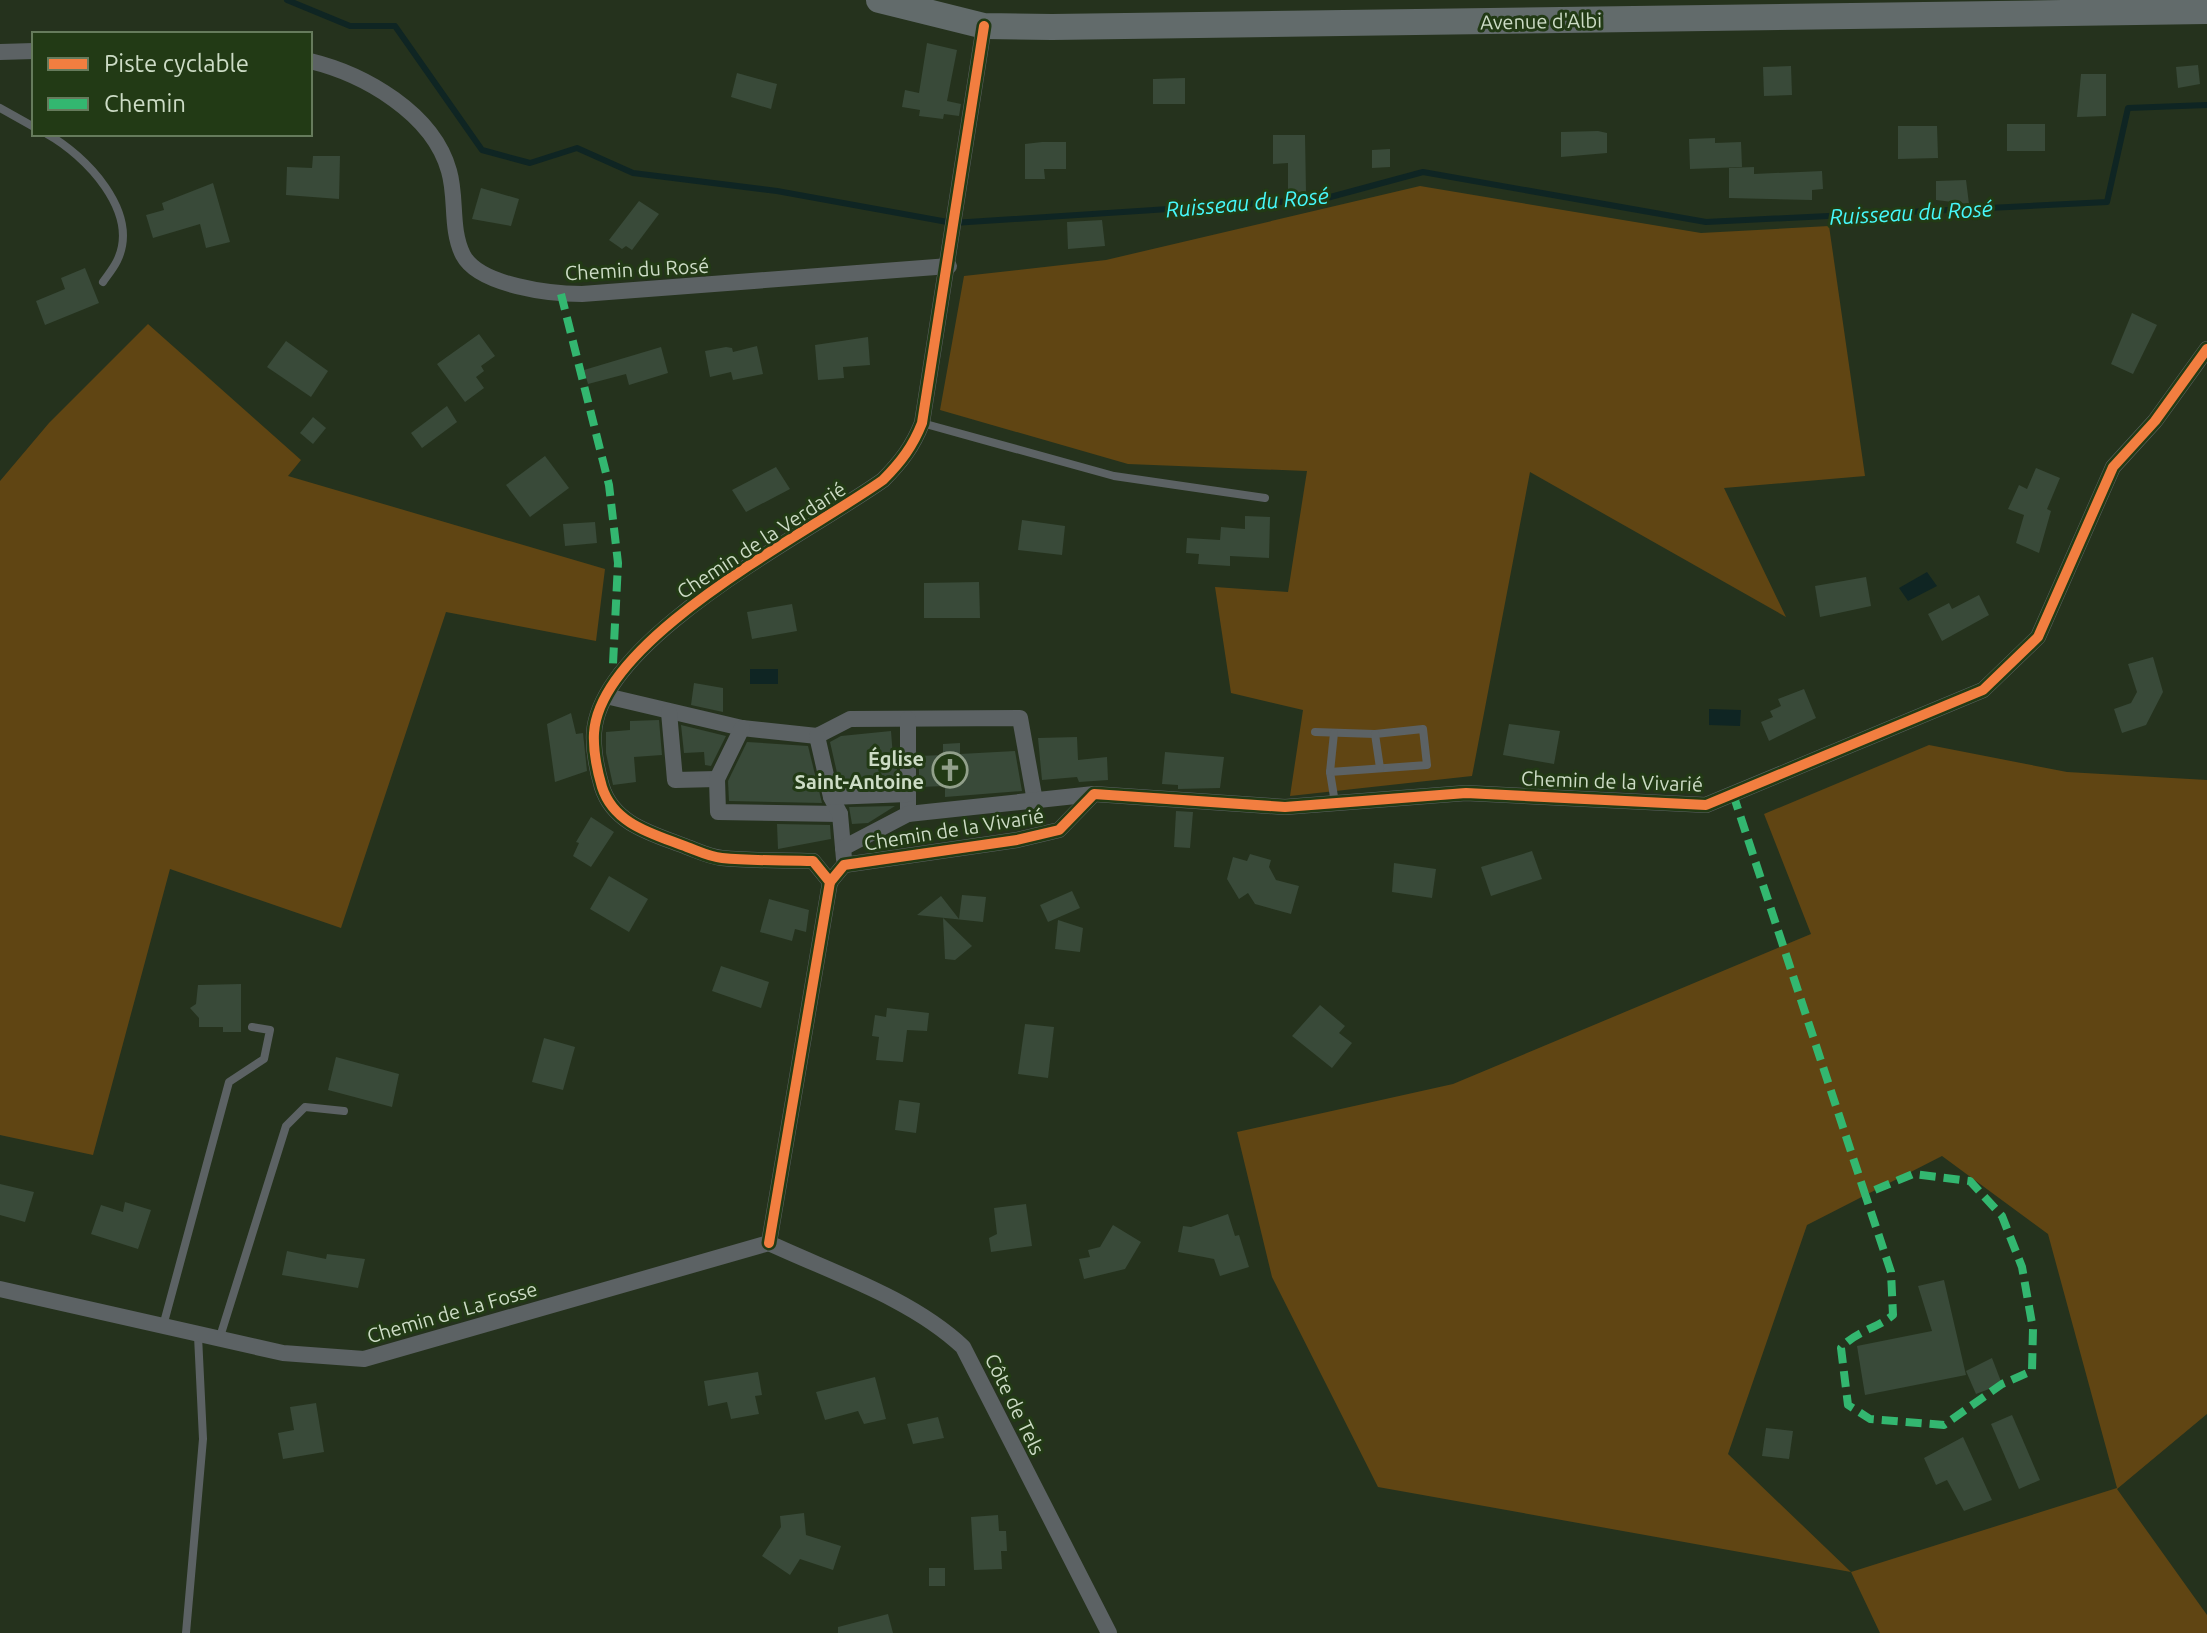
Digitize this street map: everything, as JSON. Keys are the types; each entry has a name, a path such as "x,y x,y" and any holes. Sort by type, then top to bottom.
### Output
{"main road":[{"name":"Avenue d'Albi","path":"879,0 911,4 984,26 2207,11"}],"street":[{"name":"Chemin de la Verdarié","path":"830,882 813,861 718,858 642,830 625,820 607,801 596,768 594,731 606,696 634,657 670,621 883,480 903,460 922,423 956,223 984,26"},
{"path":"0,52 32,51"},
{"name":"Chemin du Rosé","path":"312,62 368,83 428,130 450,172 454,220 463,256 471,265 525,289 582,294 949,266"},
{"name":"Chemin de la Vivarié","path":"830,882 843,857 1017,840 1059,830 1094,794 1285,807 1466,793 1706,805 1983,690 2038,637 2113,467 2155,421 2207,349"},
{"path":"606,696 742,728 817,736 850,719 1020,718 1035,801"},
{"path":"669,712 675,780 717,779"},
{"path":"908,719 908,814"},
{"path":"742,728 717,779 718,812 840,814"},
{"path":"817,736 831,797 840,814 843,857 908,814 1094,794"},
{"path":"831,797 908,794"},
{"path":"769,1243 830,882"},
{"name":"Chemin de La Fosse","path":"0,1289 283,1353 364,1359 769,1243"},
{"name":"Côte de Tels","path":"769,1243 897,1303 942,1328 963,1347 1109,1633"}],"lane":[{"path":"0,108 32,126"},
{"path":"50,136 87,162 116,210 122,234 118,260 103,282"},
{"path":"922,423 1114,476 1265,498"},
{"path":"1315,732 1375,734 1423,729 1427,765 1330,772"},
{"path":"1334,733 1330,772 1335,803"},
{"path":"1375,734 1380,768"},
{"path":"163,1327 229,1082 264,1059 270,1030 252,1027"},
{"path":"218,1340 286,1126 305,1107 344,1111"},
{"path":"186,1633 203,1439 198,1336"}],"shaded area":[{"path":"1420,186 1701,233 1829,226 1865,476 1724,488 1786,617 1530,472 1472,776 1290,796 1303,710 1231,693 1215,587 1288,592 1307,471 1128,464 940,410 964,276 1106,260"},
{"path":"148,324 301,460 288,476 605,569 596,641 446,612 341,928 170,869 93,1155 0,1135 0,481 49,423"},
{"path":"1929,745 2067,772 2207,780 2207,1414 2117,1489 2207,1615 2207,1633 1880,1633 1851,1572 1378,1487 1272,1277 1237,1132 1453,1084 1811,934 1764,814","holes":["1942,1156 2048,1234 2117,1488 1851,1572 1728,1454 1807,1225"]}],"water":[{"path":"1927,572 1937,586 1908,601 1899,588"},
{"path":"750,669 778,669 778,684 750,684"},
{"path":"1709,709 1741,710 1740,726 1709,725"}],"building":[{"path":"927,43 957,50 947,101 961,104 959,116 944,114 943,119 919,116 920,110 902,107 905,90 919,93"},
{"path":"2198,65 2200,84 2178,88 2176,67"},
{"path":"1791,66 1792,95 1764,96 1763,67"},
{"path":"737,73 777,84 771,109 731,97"},
{"path":"2081,74 2106,74 2106,116 2077,117"},
{"path":"1185,78 1185,104 1153,104 1153,79"},
{"path":"2007,124 2045,124 2045,151 2007,151"},
{"path":"1898,126 1937,126 1938,158 1898,159"},
{"path":"1561,132 1607,133 1607,153 1561,157"},
{"path":"1273,135 1305,135 1306,192 1288,193 1288,163 1273,164"},
{"path":"1715,138 1715,143 1741,142 1742,167 1690,169 1689,139"},
{"path":"1066,142 1066,169 1044,169 1045,179 1025,179 1025,144"},
{"path":"1390,149 1390,167 1372,168 1372,150"},
{"path":"313,156 340,156 339,199 286,195 287,167 312,168"},
{"path":"1754,167 1754,174 1822,171 1823,189 1812,190 1812,200 1729,198 1729,168"},
{"path":"1966,180 1969,204 1936,200 1936,181"},
{"path":"213,183 230,242 206,248 200,224 153,238 146,215 164,210 162,203"},
{"path":"481,188 519,199 511,226 472,219"},
{"path":"639,201 659,214 632,250 626,246 622,249 609,240"},
{"path":"1102,220 1105,246 1068,249 1067,222"},
{"path":"85,268 99,303 45,325 36,301 65,289 61,278"},
{"path":"2132,313 2157,325 2133,374 2111,364"},
{"path":"479,334 495,356 481,366 484,371 476,377 484,388 465,402 437,364"},
{"path":"868,337 870,365 843,367 844,378 818,380 815,345"},
{"path":"286,341 328,371 311,397 267,367"},
{"path":"757,346 763,374 733,380 731,372 710,377 705,351 726,347 732,348 733,352"},
{"path":"661,347 668,373 629,385 626,374 588,384 584,370"},
{"path":"447,406 457,422 422,448 411,433"},
{"path":"313,417 326,428 313,444 300,433"},
{"path":"545,456 569,488 530,517 506,485"},
{"path":"776,467 790,489 746,512 732,490"},
{"path":"2036,468 2060,478 2047,509 2051,511 2039,553 2016,543 2024,515 2008,509 2019,485 2027,489"},
{"path":"1245,516 1270,517 1269,558 1230,556 1230,566 1198,564 1199,554 1186,553 1187,538 1220,540 1221,527 1245,529"},
{"path":"1022,520 1065,526 1062,555 1018,550"},
{"path":"595,522 597,543 565,546 563,524"},
{"path":"1866,577 1871,606 1820,617 1815,586"},
{"path":"979,582 980,618 924,618 924,583"},
{"path":"1979,595 1989,615 1942,641 1928,614 1949,603 1952,609"},
{"path":"792,604 797,631 752,639 747,612"},
{"path":"2153,657 2163,692 2146,725 2122,733 2114,709 2131,703 2137,692 2128,664"},
{"path":"694,683 723,688 723,712 691,705"},
{"path":"1804,689 1816,718 1769,741 1761,722 1773,717 1770,711 1781,706 1778,699"},
{"path":"571,713 576,734 583,733 587,771 555,782 547,724"},
{"path":"659,720 662,755 634,757 636,782 613,785 606,753 606,732 630,730 630,721"},
{"path":"1509,724 1560,731 1554,764 1503,755"},
{"path":"681,725 726,736 711,766 705,765 704,752 684,753"},
{"path":"891,731 893,757 897,757 897,783 840,786 830,742 841,736"},
{"path":"1077,737 1078,760 1107,757 1108,780 1079,782 1077,777 1042,780 1038,738"},
{"path":"747,742 808,746 822,803 729,801 728,781"},
{"name":"Église Saint-Antoine","path":"960,743 960,754 1015,751 1022,791 945,797 945,786 919,787 919,756 943,755 943,744"},
{"path":"1165,752 1224,757 1220,788 1178,789 1178,785 1162,784"},
{"path":"895,806 868,823 852,824 849,807"},
{"path":"1176,811 1193,812 1190,848 1174,847"},
{"path":"591,817 614,832 591,867 573,856 579,843 576,842"},
{"path":"777,824 830,825 831,839 778,849"},
{"path":"1532,851 1542,879 1491,896 1481,867"},
{"path":"1250,854 1271,860 1269,867 1276,880 1299,886 1291,914 1255,904 1248,893 1239,899 1227,879 1233,857 1247,861"},
{"path":"1394,863 1436,869 1432,898 1392,892"},
{"path":"609,876 648,899 629,932 590,909"},
{"path":"1072,891 1080,908 1048,922 1040,905"},
{"path":"962,895 986,897 983,922 917,915 941,896 959,919"},
{"path":"769,899 809,910 806,932 795,929 792,941 760,932"},
{"path":"943,918 972,946 955,960 945,959"},
{"path":"1058,920 1083,928 1080,952 1055,949"},
{"path":"721,966 769,982 761,1008 712,991"},
{"path":"241,984 241,1032 223,1032 223,1027 199,1027 199,1018 190,1008 196,1004 198,985"},
{"path":"1320,1005 1345,1026 1339,1033 1352,1043 1332,1068 1292,1036"},
{"path":"887,1008 929,1013 927,1031 907,1030 903,1062 876,1060 879,1037 872,1036 875,1015 886,1017"},
{"path":"1025,1024 1054,1027 1048,1078 1018,1074"},
{"path":"544,1038 575,1047 563,1090 532,1082"},
{"path":"336,1057 399,1074 392,1107 328,1090"},
{"path":"899,1100 920,1103 916,1133 895,1130"},
{"path":"0,1184 34,1192 25,1222 0,1215"},
{"path":"125,1202 151,1210 138,1249 91,1234 101,1205 123,1212"},
{"path":"1026,1204 1032,1246 991,1252 989,1238 997,1234 994,1208"},
{"path":"1228,1214 1235,1236 1239,1235 1249,1267 1220,1276 1214,1259 1178,1252 1183,1226 1191,1227"},
{"path":"1113,1225 1141,1242 1125,1269 1084,1279 1079,1259 1090,1257 1088,1250 1100,1247"},
{"path":"287,1251 326,1259 327,1254 365,1259 358,1288 282,1275"},
{"path":"1944,1280 1966,1375 1865,1395 1857,1346 1932,1331 1918,1286"},
{"path":"1992,1358 2002,1384 1976,1394 1966,1371"},
{"path":"758,1372 762,1395 755,1396 759,1414 731,1419 727,1402 708,1406 704,1381"},
{"path":"875,1377 886,1419 864,1424 858,1411 825,1420 816,1392"},
{"path":"316,1403 324,1452 283,1459 278,1433 294,1430 290,1407"},
{"path":"2012,1415 2040,1480 2019,1489 1991,1424"},
{"path":"938,1417 944,1438 913,1444 907,1424"},
{"path":"1766,1428 1793,1431 1789,1459 1762,1456"},
{"path":"1963,1437 1992,1500 1964,1511 1947,1480 1936,1485 1924,1458"},
{"path":"804,1513 806,1535 841,1546 833,1570 800,1559 790,1575 762,1556 781,1527 780,1516"},
{"path":"998,1515 999,1531 1006,1531 1007,1551 1001,1551 1002,1569 974,1570 971,1517"},
{"path":"929,1568 945,1568 945,1586 929,1586"},
{"path":"888,1614 893,1633 838,1633 838,1627"}],"waterway":[{"name":"Ruisseau du Rosé","path":"287,0 350,26 395,26 482,150 530,163 577,148 633,173 777,191 953,223 1323,199 1423,172 1706,222 2107,202 2128,108 2207,105"}],"marked path":[{"path":"561,294 609,485 618,563 613,664 619,679"},
{"path":"1733,794 1865,1194 1913,1174 1970,1181 2002,1216 2022,1267 2033,1329 2032,1371 2002,1384 1944,1425 1870,1419 1848,1405 1841,1348 1893,1315 1891,1272 1865,1194"}],"cycle path":[{"path":"769,1243 830,882 813,861 745,860 704,854 625,819 608,800 602,787 594,733 605,697 631,660 669,624 713,590 883,480 915,439 922,423 984,26"},
{"path":"830,882 844,865 1017,840 1059,830 1094,794 1285,807 1466,793 1706,805 1983,690 2038,637 2113,467 2155,421 2207,349"}],"place":[{"name":"Église Saint-Antoine","path":"950,770"}]}
